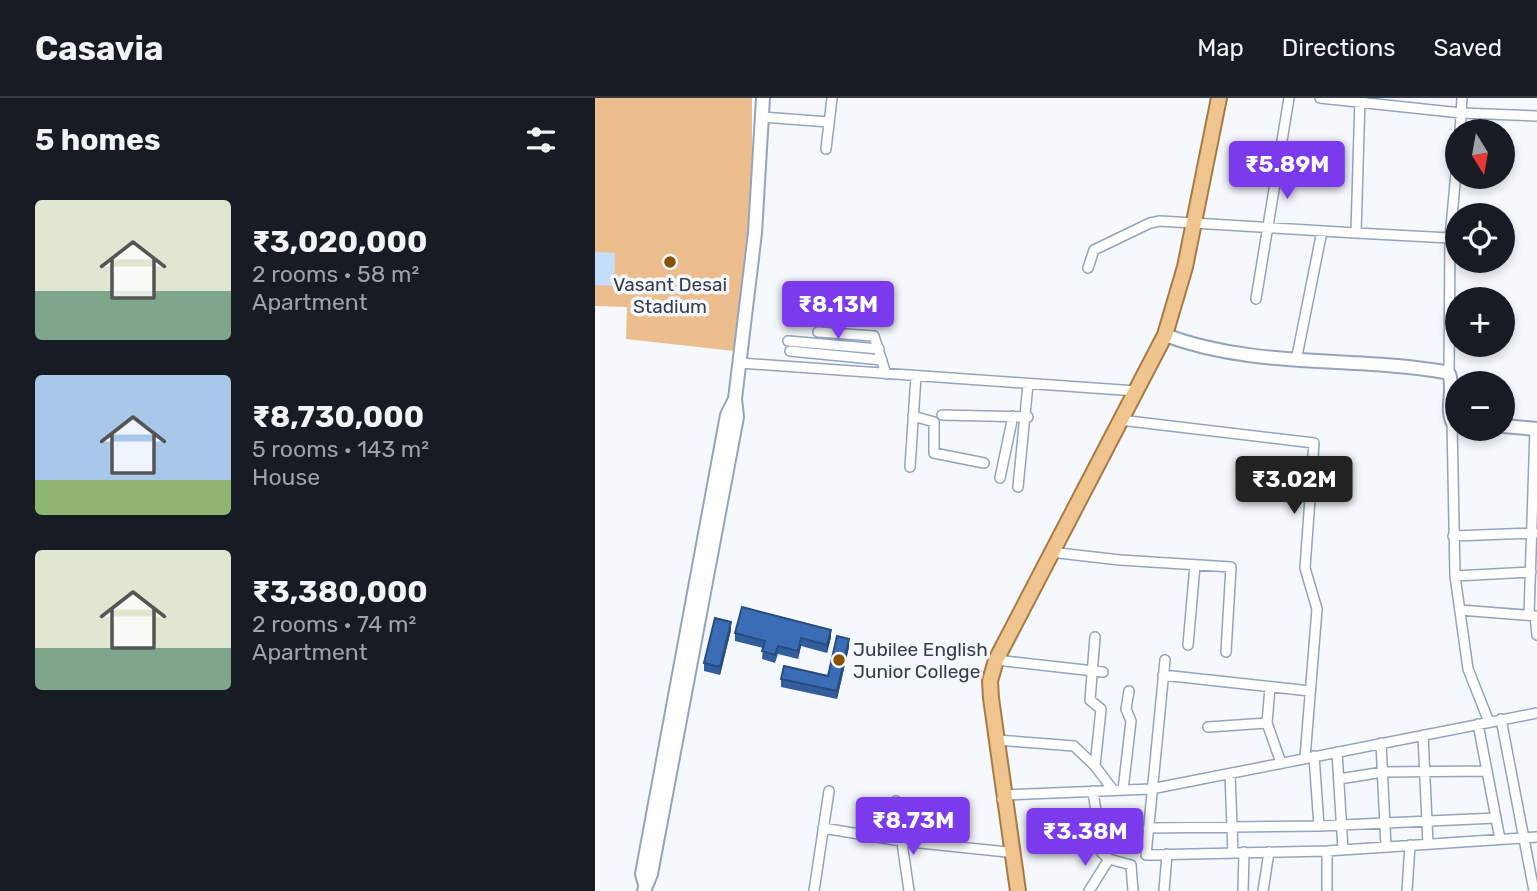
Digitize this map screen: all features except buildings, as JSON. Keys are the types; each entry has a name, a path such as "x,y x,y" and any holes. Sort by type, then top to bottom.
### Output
{"main road":[{"path":"1018,891 990,681 996,660 1049,552 1165,335 1195,225 1219,98"}],"street":[{"path":"645,888 651,874 668,760 717,498 737,417 735,399 755,233 763,98"},
{"path":"826,149 832,98"},
{"path":"1256,299 1289,98"},
{"path":"1320,98 1412,103 1461,113 1537,116"},
{"path":"1461,119 1462,98"},
{"path":"1356,233 1360,100"},
{"path":"762,117 829,122"},
{"path":"1088,268 1094,250 1150,223 1445,238"},
{"path":"1296,361 1322,231"},
{"path":"1449,371 1450,273"},
{"path":"818,332 874,335 886,374"},
{"path":"1165,335 1191,345 1296,361 1445,374"},
{"path":"788,341 879,349"},
{"path":"790,351 882,360"},
{"path":"740,363 1136,391"},
{"path":"910,467 916,376"},
{"path":"1018,487 1028,417 1028,384"},
{"path":"941,415 1028,417"},
{"path":"913,416 934,422 934,453 984,463"},
{"path":"1000,478 1013,416"},
{"path":"1120,420 1314,443 1305,568 1317,609 1310,691 1310,757 1319,826"},
{"path":"1515,427 1536,429 1531,572 1537,635"},
{"path":"1455,441 1455,576 1468,669 1489,722"},
{"path":"1453,536 1534,533"},
{"path":"1049,552 1232,569 1226,652"},
{"path":"1188,645 1195,565"},
{"path":"1455,576 1531,572"},
{"path":"1460,610 1534,615"},
{"path":"1095,637 1098,671 1090,702 1101,709 1095,766"},
{"path":"996,660 1098,671"},
{"path":"1146,855 1164,660"},
{"path":"1163,675 1310,691"},
{"path":"1270,687 1266,723 1281,763"},
{"path":"1118,790 1131,721 1126,709 1129,691"},
{"path":"1013,891 1001,801 1006,799 1151,789 1537,713"},
{"path":"1501,719 1534,891"},
{"path":"1208,727 1266,723"},
{"path":"1478,724 1500,839"},
{"path":"1423,735 1428,844"},
{"path":"997,740 1069,745 1095,766 1118,790"},
{"path":"1381,743 1386,847"},
{"path":"1337,752 1343,850"},
{"path":"1339,779 1383,772 1487,771"},
{"path":"1230,774 1233,853"},
{"path":"814,891 829,791"},
{"path":"1093,791 1103,853 1109,859 1131,865 1146,855 1327,851 1537,837"},
{"path":"896,801 909,891"},
{"path":"1148,828 1319,826 1496,818"},
{"path":"823,828 901,841 1007,852"},
{"path":"1407,891 1410,845"},
{"path":"1327,851 1327,891"},
{"path":"1243,891 1244,852"},
{"path":"1263,891 1269,852"},
{"path":"1164,891 1167,854"},
{"path":"1089,891 1109,859"},
{"path":"1131,865 1133,891"}],"shaded area":[{"name":"Vasant Desai Stadium","path":"595,98 752,98 752,218 734,351 626,339 627,307 595,306"}],"water":[{"path":"595,252 615,253 614,286 595,285"}],"place":[{"name":"Vasant Desai Stadium","path":"670,262"},
{"name":"Jubilee English Junior College","path":"839,660"}]}
